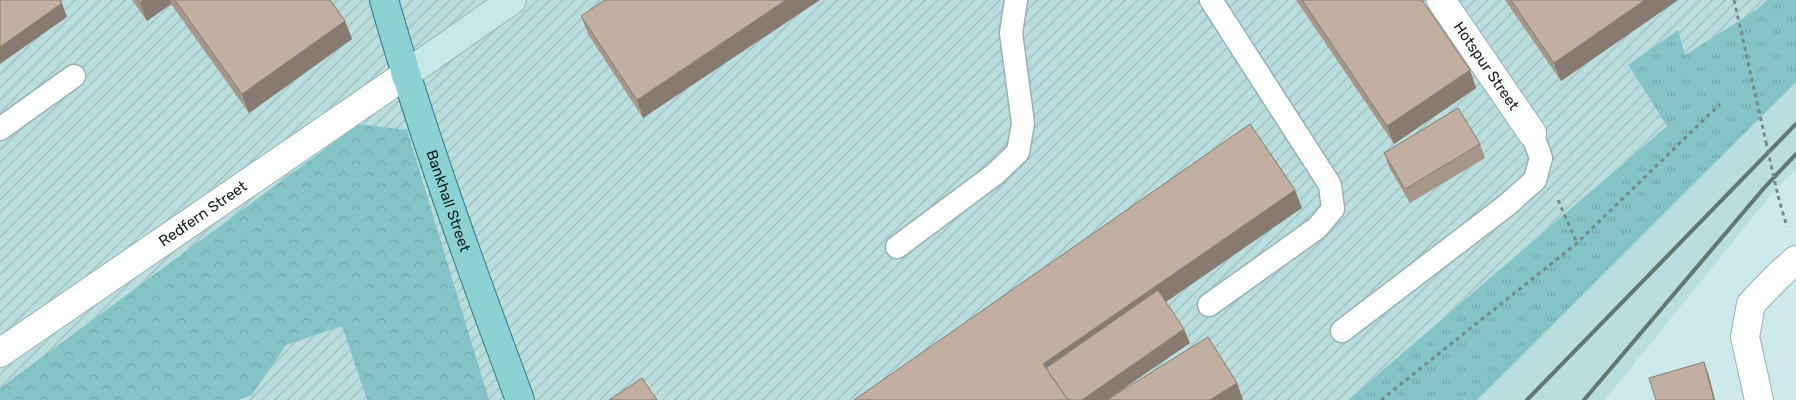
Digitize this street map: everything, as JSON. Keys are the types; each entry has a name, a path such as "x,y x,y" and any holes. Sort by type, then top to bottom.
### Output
{"main road":[{"name":"Bankhall Street","path":"384,0 405,74 463,244 520,400"},
{"path":"405,74 512,0"}],"street":[{"name":"Hotspur Street","path":"1441,0 1532,133"},
{"name":"Redfern Street","path":"0,353 405,74"},
{"path":"1759,400 1745,337 1751,304 1796,260"}],"lane":[{"path":"897,247 995,174 1018,152 1024,123 1011,33 1016,0"},
{"path":"1209,304 1317,228 1333,209 1330,185 1211,0"},
{"path":"0,128 74,76"},
{"path":"1342,331 1507,205 1535,180 1541,158 1532,133"}],"path":[{"path":"1734,0 1784,216"},
{"path":"1381,400 1577,243 1720,104"},
{"path":"1535,180 1554,191 1577,243"}],"shaded area":[{"path":"0,0 1767,0 1756,10 1684,55 1678,30 1628,66 1667,126 1348,400 0,400"},
{"path":"1796,82 1796,170 1777,187 1605,400 1477,400"}],"green space":[{"path":"1767,0 1796,0 1796,82 1477,400 1348,400 1667,126 1628,65 1678,30 1685,55 1756,10"},
{"path":"359,124 407,130 489,400 367,400 342,326 286,345 252,395 237,400 0,400 0,388"}],"building":[{"path":"0,0 60,0 62,3 0,47"},
{"path":"175,0 330,0 345,21 242,94"},
{"path":"605,0 786,0 637,100 581,16"},
{"path":"1302,0 1422,0 1470,70 1387,126"},
{"path":"1511,0 1645,0 1554,63"},
{"path":"1458,108 1480,144 1405,189 1384,153"},
{"path":"1250,124 1295,190 1043,364 1068,400 854,400"},
{"path":"1158,290 1184,329 1082,400 1068,400 1046,368"},
{"path":"1208,337 1237,383 1210,400 1107,400"},
{"path":"1704,362 1714,400 1656,400 1649,378"},
{"path":"642,378 657,400 609,400"}],"railway":[{"path":"1527,400 1796,124"},
{"path":"1584,400 1764,188 1796,154"}]}
